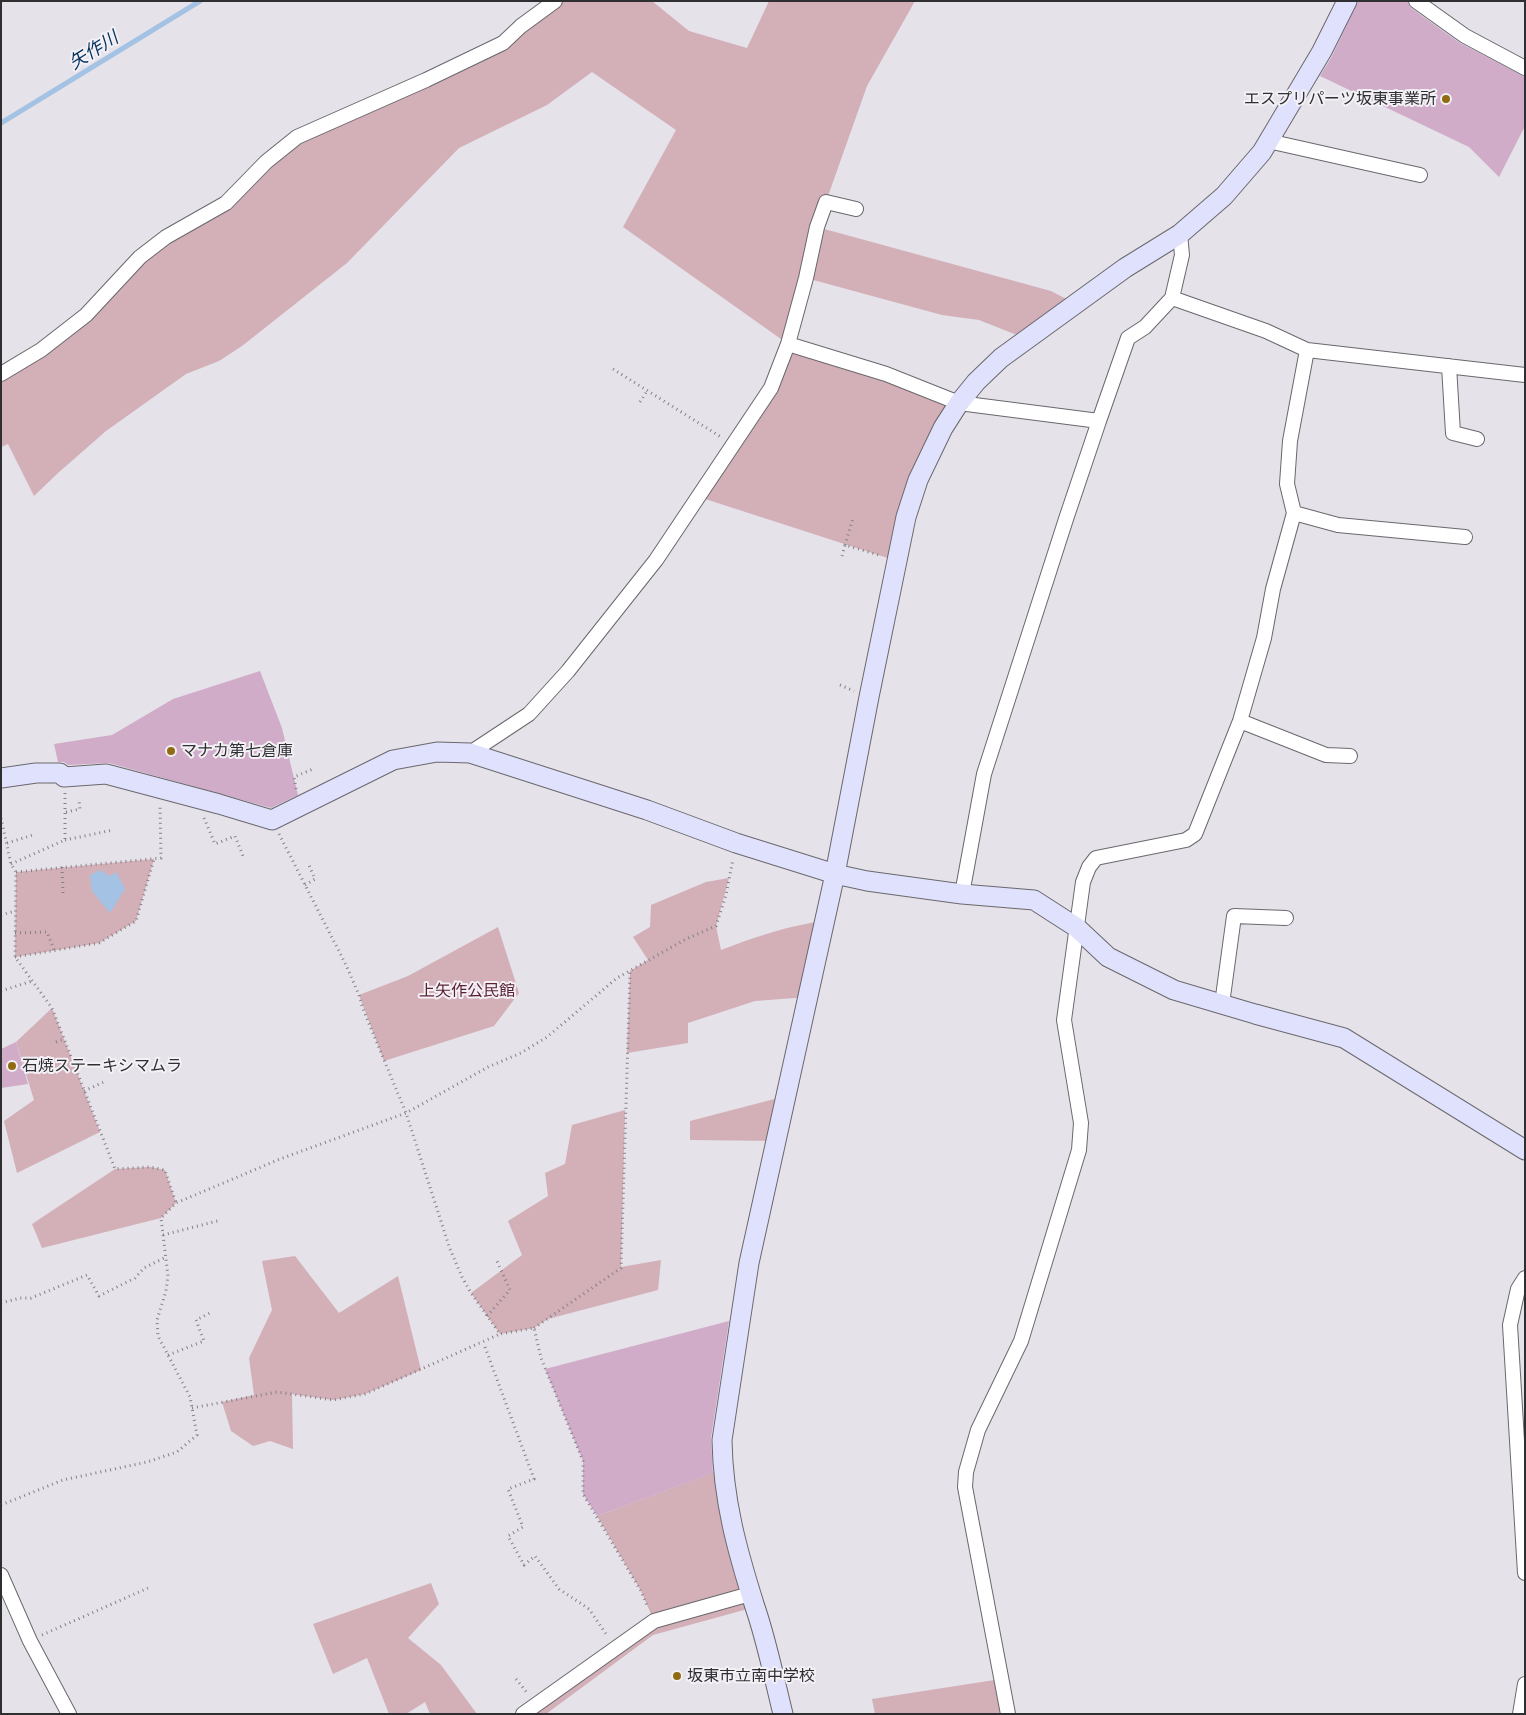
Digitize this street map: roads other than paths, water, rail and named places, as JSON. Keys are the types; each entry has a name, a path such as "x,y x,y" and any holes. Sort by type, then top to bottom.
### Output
{"street":[{"path":"1,374 41,350 86,315 140,257 166,237 226,203 266,162 297,137 426,80 503,43 521,26 555,1"},
{"path":"783,1714 756,1607 750,1594 732,1531 723,1469 722,1440 749,1263 835,874 906,517 918,480 943,428 959,403 976,382 1001,358 1125,268 1180,234 1224,196 1262,152 1322,51 1346,1"},
{"path":"1416,1 1465,36 1525,68"},
{"path":"1268,141 1420,175"},
{"path":"470,752 529,714 568,671 656,560 771,388 788,344 806,278 817,227 826,202 856,209"},
{"path":"962,894 984,774 1066,519 1128,338 1145,327 1172,298 1182,255 1180,234"},
{"path":"1172,298 1266,331 1307,350 1525,375"},
{"path":"788,344 886,374 959,403 1099,421"},
{"path":"1008,1714 965,1487 966,1472 978,1430 1021,1341 1079,1150 1081,1123 1064,1020 1083,882 1089,867 1096,858 1186,840 1196,834 1240,721 1264,638 1273,589 1294,512 1287,484 1290,441 1307,350"},
{"path":"1449,366 1453,433 1477,439"},
{"path":"1294,512 1338,525 1465,537"},
{"path":"1240,721 1326,755 1350,756"},
{"path":"1,778 36,773 60,773 64,777 106,774 272,820 393,760 436,752 470,752 647,810 736,844 835,874 868,881 962,894 1034,900 1076,927 1108,957 1174,990 1344,1038 1525,1150"},
{"path":"1222,1004 1234,916 1286,918"},
{"path":"1525,1278 1518,1289 1510,1325 1525,1573"},
{"path":"1,1575 30,1641 69,1714"},
{"path":"523,1714 654,1621 750,1594"},
{"path":"1520,1714 1525,1684"}],"water":[{"path":"100,870 110,876 116,872 125,889 110,913 92,891 90,875"}],"waterway":[{"name":"矢作川","path":"1,123 200,1"}],"place":[{"name":"エスプリパーツ坂東事業所","path":"1446,99"},
{"name":"マナカ第七倉庫","path":"171,751"},
{"name":"石焼ステーキシマムラ","path":"12,1066"},
{"name":"坂東市立南中学校","path":"677,1676"}],"park label":[{"name":"上矢作公民館","path":"467,991"}]}
